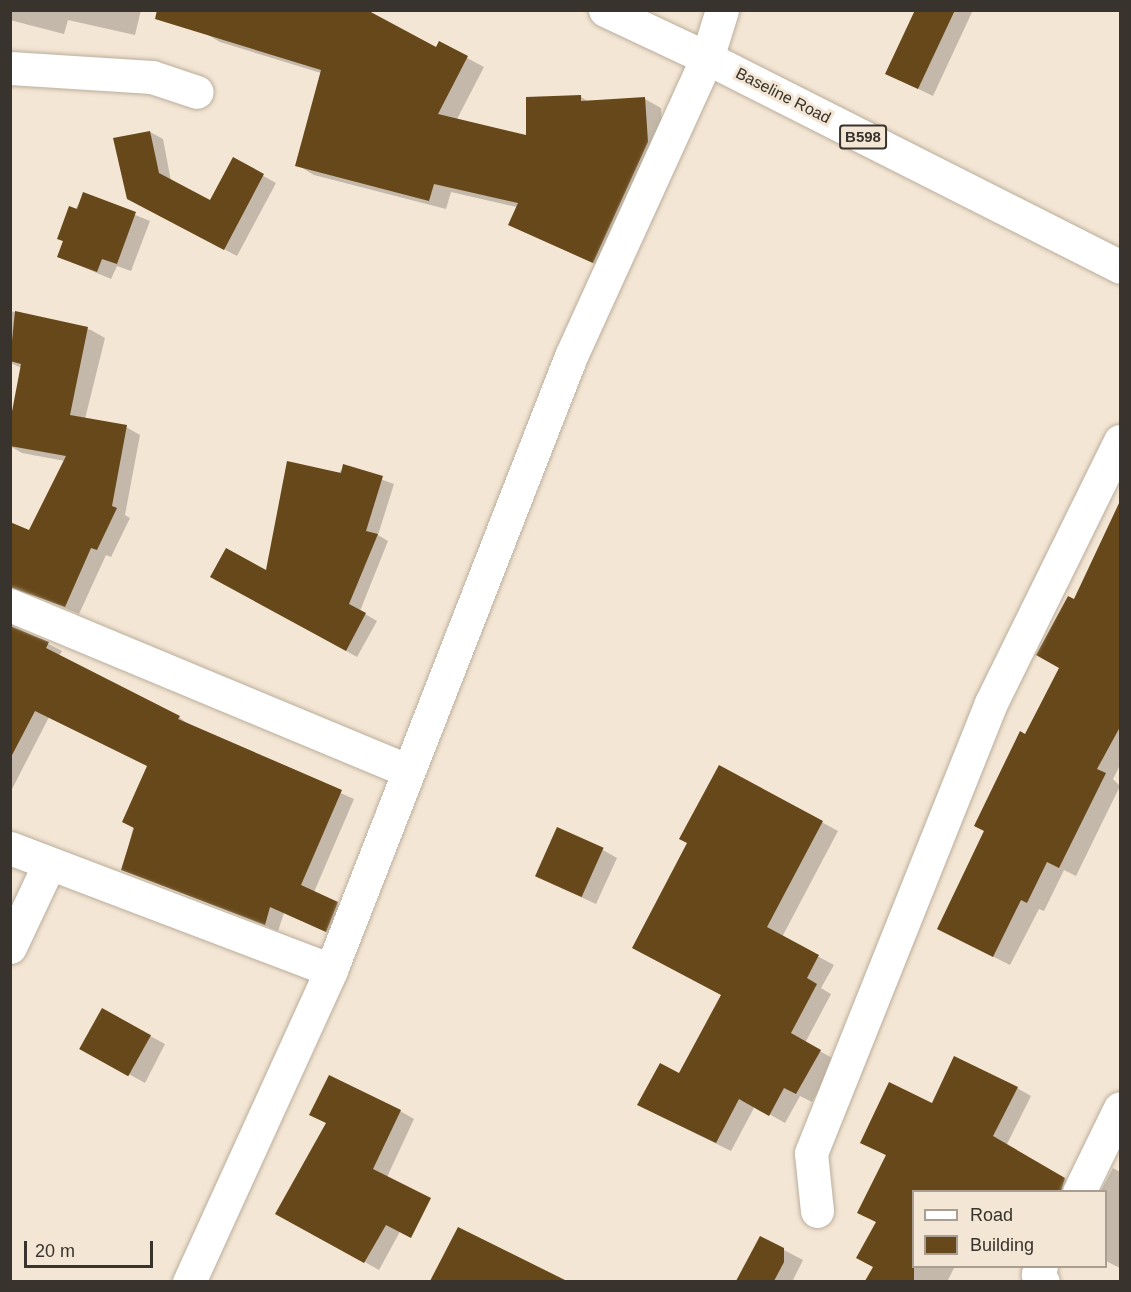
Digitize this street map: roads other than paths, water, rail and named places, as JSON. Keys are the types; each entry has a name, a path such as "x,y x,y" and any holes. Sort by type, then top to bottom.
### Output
{"street":[{"name":"Baseline Road","path":"605,10 707,58 1120,267"},
{"path":"189,1281 331,970 571,356 707,58 722,10"},
{"path":"10,68 152,76 197,92"},
{"path":"817,1211 811,1153 991,703 1120,441"},
{"path":"10,605 408,771"},
{"path":"10,848 331,970"},
{"path":"10,947 49,864"},
{"path":"1079,1190 1120,1108"},
{"path":"1040,1268 1038,1274 1043,1281"}]}
